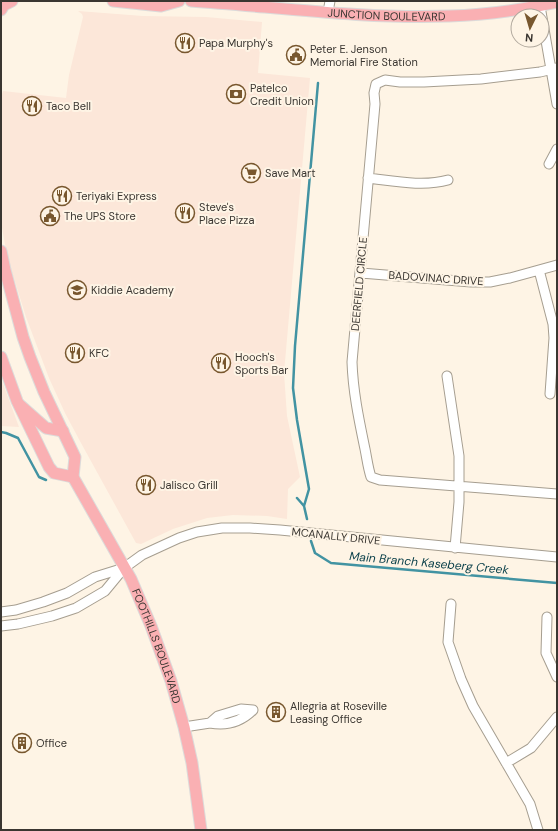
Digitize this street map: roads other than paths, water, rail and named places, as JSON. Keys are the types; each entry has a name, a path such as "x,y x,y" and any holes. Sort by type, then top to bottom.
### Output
{"main road":[{"path":"1,10 4,5 12,1"},
{"path":"113,1 161,6 178,1"},
{"name":"JUNCTION BOULEVARD","path":"191,1 388,16 450,16 489,13 540,6 557,2"},
{"path":"1,250 3,268 30,357 44,392 75,457 73,477 56,474 49,468 17,402 1,358"},
{"path":"17,402 46,428 63,431"},
{"name":"FOOTHILLS BOULEVARD","path":"73,477 134,586 151,626 171,681 192,763 201,830"}],"street":[{"path":"328,12 330,1"},
{"path":"540,6 554,69 557,104"},
{"name":"DEERFIELD CIRCLE","path":"554,69 481,79 424,82 400,82 385,80 376,84 374,93 375,104 361,273 352,362 356,406 371,477 380,480 557,494"},
{"path":"548,164 557,149"},
{"path":"368,178 426,183 438,183 448,180"},
{"name":"BADOVINAC DRIVE","path":"361,273 471,282 490,282 557,265"},
{"path":"539,270 553,324 554,338 550,394"},
{"path":"447,376 459,456 460,487 455,548"},
{"name":"MCANALLY DRIVE","path":"1,626 18,624 52,616 76,608 105,591 124,568 147,552 197,532 222,528 265,529 557,557"},
{"name":"MCANALLY DRIVE","path":"1,612 16,610 44,602 68,593 94,577 124,568"},
{"path":"451,604 448,642 461,679 473,706 530,804 538,830"},
{"path":"547,617 546,653 557,677"},
{"path":"184,727 210,723 218,716 241,710 253,710"},
{"path":"506,763 530,748 557,717"}],"waterway":[{"path":"304,506 309,489 293,388 295,346 318,83"},
{"name":"Main Branch Kaseberg Creek","path":"1,432 18,438 39,477 46,480"},
{"name":"Main Branch Kaseberg Creek","path":"297,498 304,506 307,519"},
{"name":"Main Branch Kaseberg Creek","path":"311,541 315,553 331,563 557,583"}],"place":[{"name":"Papa Murphy's","path":"185,43"},
{"name":"Peter E. Jenson Memorial Fire Station","path":"296,55"},
{"name":"Patelco Credit Union","path":"236,94"},
{"name":"Taco Bell","path":"32,106"},
{"name":"Save Mart","path":"251,173"},
{"name":"Teriyaki Express","path":"62,196"},
{"name":"Steve's Place Pizza","path":"185,213"},
{"name":"The UPS Store","path":"50,216"},
{"name":"Kiddie Academy","path":"77,290"},
{"name":"KFC","path":"75,353"},
{"name":"Hooch's Sports Bar","path":"221,363"},
{"name":"Jalisco Grill","path":"146,485"},
{"name":"Allegria at Roseville Leasing Office","path":"276,712"},
{"name":"Office","path":"22,743"}]}
